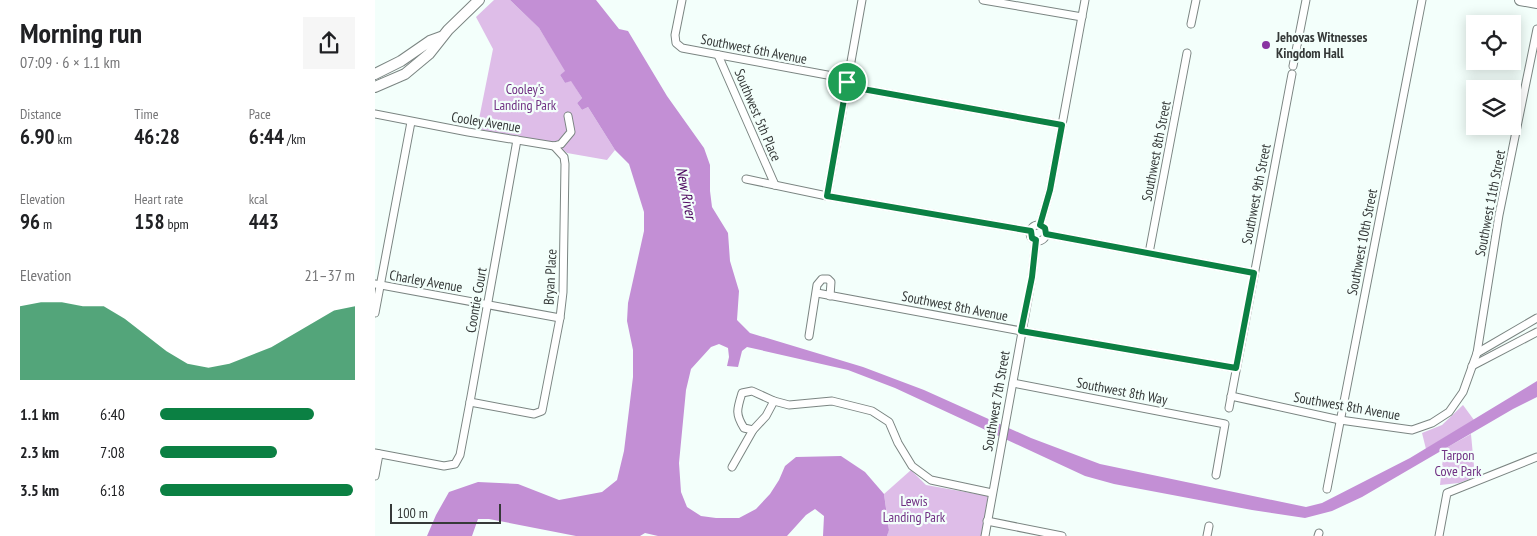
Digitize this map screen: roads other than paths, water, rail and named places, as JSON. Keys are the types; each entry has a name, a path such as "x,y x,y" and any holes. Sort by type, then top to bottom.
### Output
{"main road":[{"path":"375,87 405,74 429,54 446,32 479,0"},
{"path":"1520,0 1537,4"},
{"path":"375,74 401,61 446,32"}],"street":[{"name":"Southwest 6th Avenue","path":"682,0 675,35 676,43 682,48 838,77 857,88 1062,125"},
{"path":"827,196 862,0"},
{"path":"983,0 1082,17"},
{"path":"1040,225 1050,190 1085,0"},
{"path":"1191,24 1196,0"},
{"path":"1293,66 1306,0"},
{"name":"Southwest 10th Street","path":"1327,489 1422,0"},
{"name":"Southwest 11th Street","path":"1477,353 1499,215 1537,30"},
{"name":"Southwest 8th Street","path":"1149,253 1187,53"},
{"name":"Southwest 5th Place","path":"718,54 775,185"},
{"name":"Southwest 9th Street","path":"1229,408 1292,74"},
{"name":"Cooley Avenue","path":"375,114 411,122 554,146"},
{"path":"554,146 561,144 571,132 568,116"},
{"path":"375,313 377,285 411,122"},
{"name":"Coontie Court","path":"377,454 444,466 455,464 460,455 489,305 517,140"},
{"name":"Bryan Place","path":"470,402 534,414 542,411 561,318 565,164 563,157 554,146"},
{"path":"746,179 827,196 1031,231"},
{"path":"1040,225 1045,228 1046,234 1043,239 1036,240 1032,238 1031,231 1035,226 1040,225"},
{"path":"1046,234 1254,273"},
{"name":"Southwest 7th Street","path":"985,536 1032,277 1036,240"},
{"path":"809,336 818,283 822,279 831,282 830,296"},
{"name":"Charley Avenue","path":"377,285 561,318"},
{"name":"Southwest 8th Avenue","path":"817,294 1236,368"},
{"path":"1477,353 1537,318"},
{"path":"1472,366 1537,332"},
{"name":"Southwest 8th Avenue","path":"1231,396 1341,420 1412,430 1431,423 1449,412 1463,392 1477,353"},
{"name":"Southwest 8th Way","path":"1013,383 1225,424 1216,475"},
{"path":"753,430 744,428 737,418 742,393 752,391 789,405 832,401 872,411 889,422 898,443 912,466 931,480 992,493"},
{"path":"732,467 753,430 766,416 775,400"},
{"path":"375,476 377,454"},
{"path":"1439,536 1447,493 1537,457"},
{"path":"987,521 1061,536"},
{"path":"1207,536 1209,526"}],"water":[{"name":"New River","path":"510,0 596,0 619,29 628,31 667,96 704,148 710,165 712,207 728,233 730,261 739,291 737,320 750,333 863,367 924,390 1031,438 1100,464 1306,507 1322,503 1410,458 1537,381 1537,397 1362,497 1332,511 1305,518 1114,484 1085,476 895,388 848,370 747,347 742,351 738,367 727,366 728,348 719,344 711,347 691,369 686,390 679,463 681,492 687,507 701,516 739,518 756,509 770,494 785,466 796,457 841,456 865,472 884,494 889,530 887,536 823,536 824,516 815,509 806,515 787,536 658,536 645,533 640,536 576,536 489,519 478,519 472,536 427,536 449,492 478,482 518,484 559,500 602,492 617,480 624,451 633,377 633,350 627,321 628,303 644,231 644,212 629,164 615,150 588,107 582,110 577,103 582,98 571,81 565,83 560,75 565,71 539,28"}],"place":[{"name":"Jehovas Witnesses Kingdom Hall","path":"1266,45"}],"park label":[{"name":"Cooley's Landing Park","path":"525,98"},
{"name":"Tarpon Cove Park","path":"1458,464"},
{"name":"Lewis Landing Park","path":"914,510"}]}
